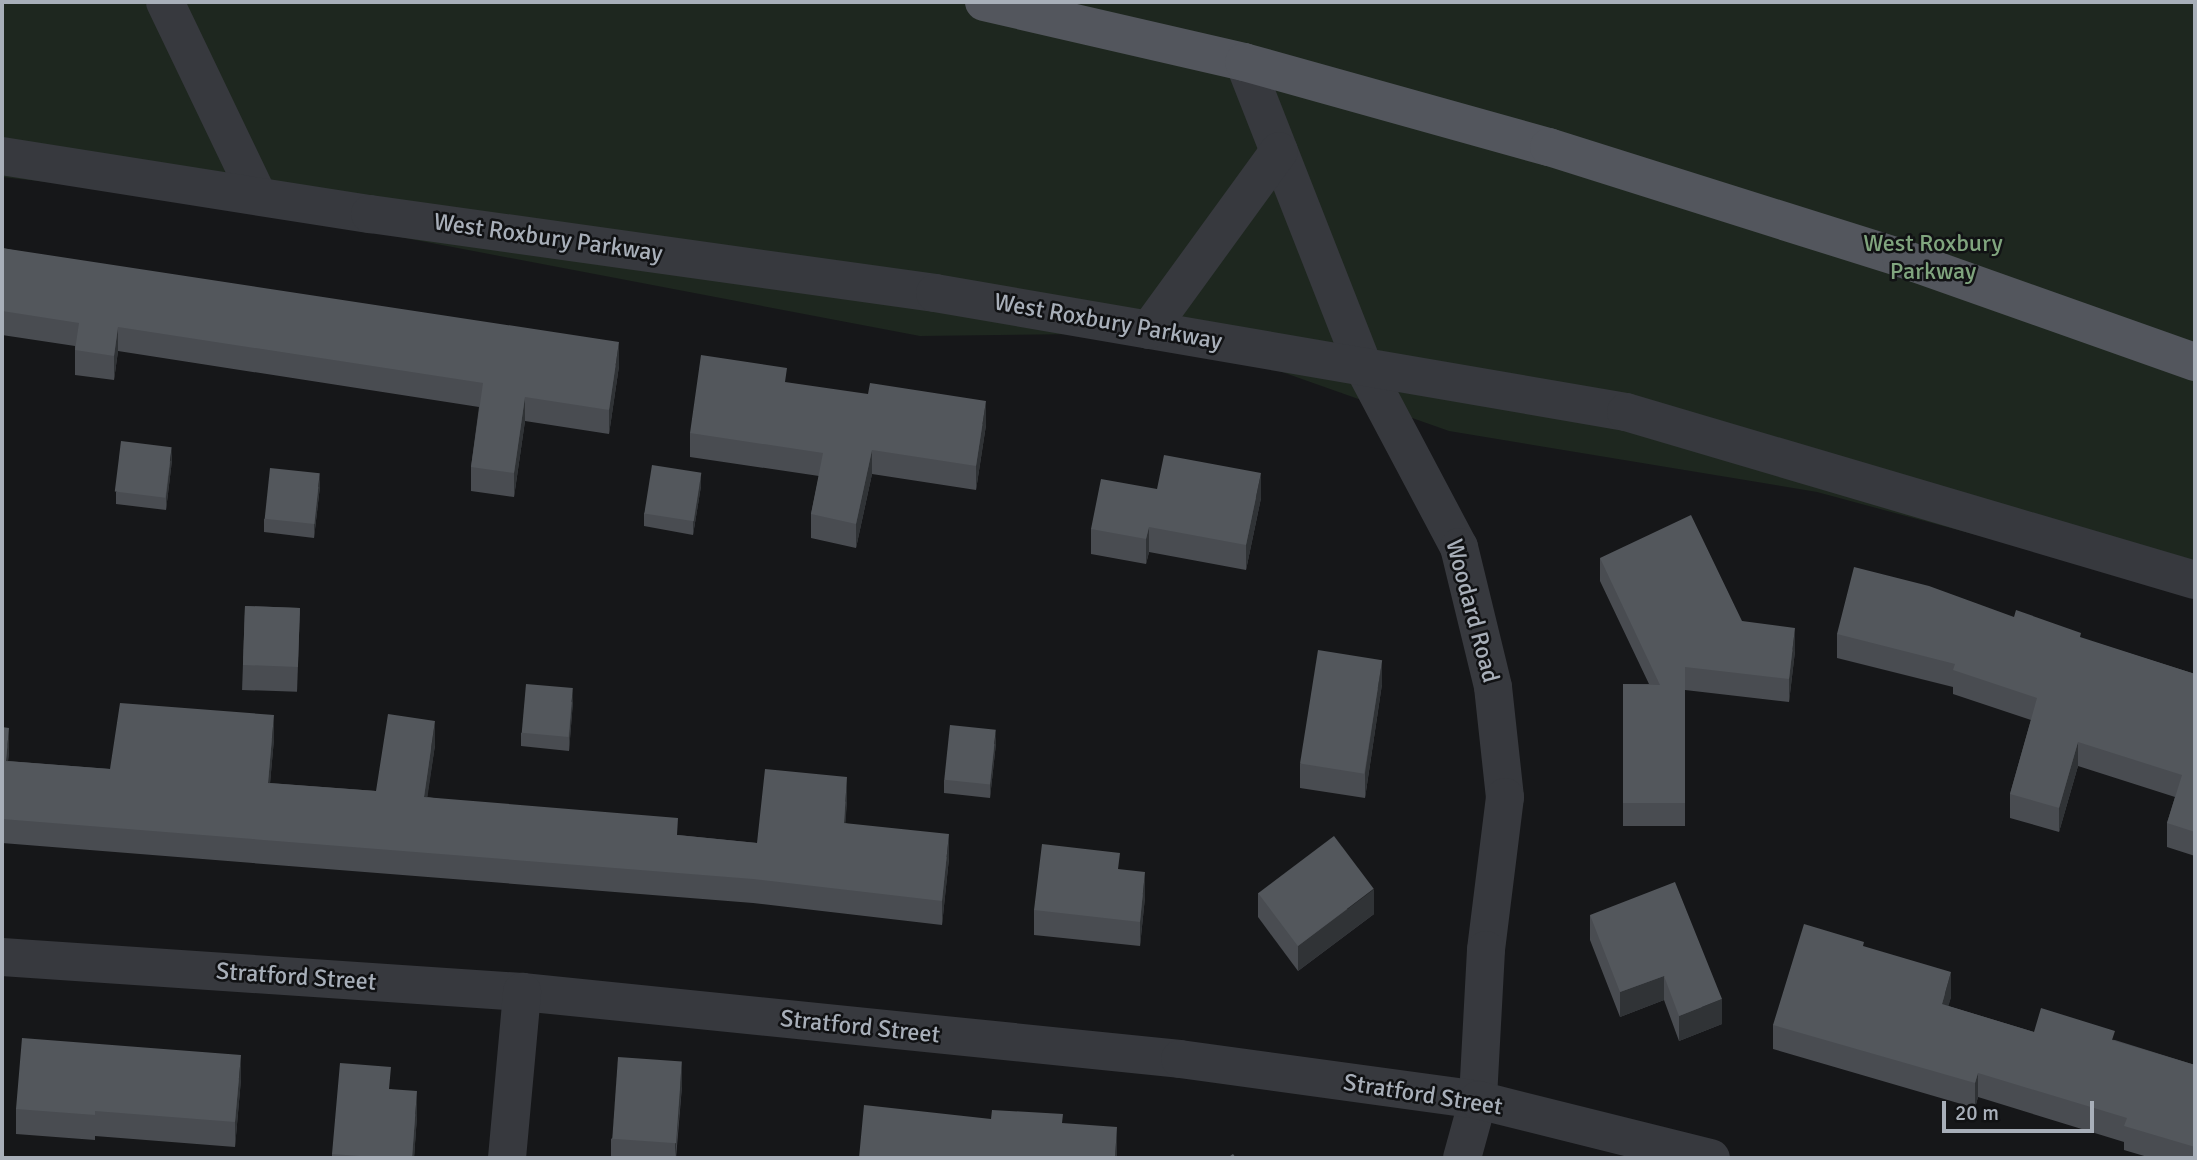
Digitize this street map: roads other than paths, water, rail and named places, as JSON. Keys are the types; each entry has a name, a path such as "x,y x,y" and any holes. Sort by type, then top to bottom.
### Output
{"main road":[{"path":"984,2 1244,62 1549,147 1901,258 2195,362"}],"street":[{"path":"165,2 258,196"},
{"name":"Woodard Road","path":"1244,62 1363,366 1459,547 1493,687 1505,797 1486,950 1478,1100 1462,1158"},
{"path":"1149,330 1279,150"},
{"name":"West Roxbury Parkway","path":"2,156 258,196 935,292 1626,412 2195,580"},
{"name":"Stratford Street","path":"2,957 522,992 1180,1059 1478,1100 1711,1158"},
{"path":"507,1158 522,992"}]}
